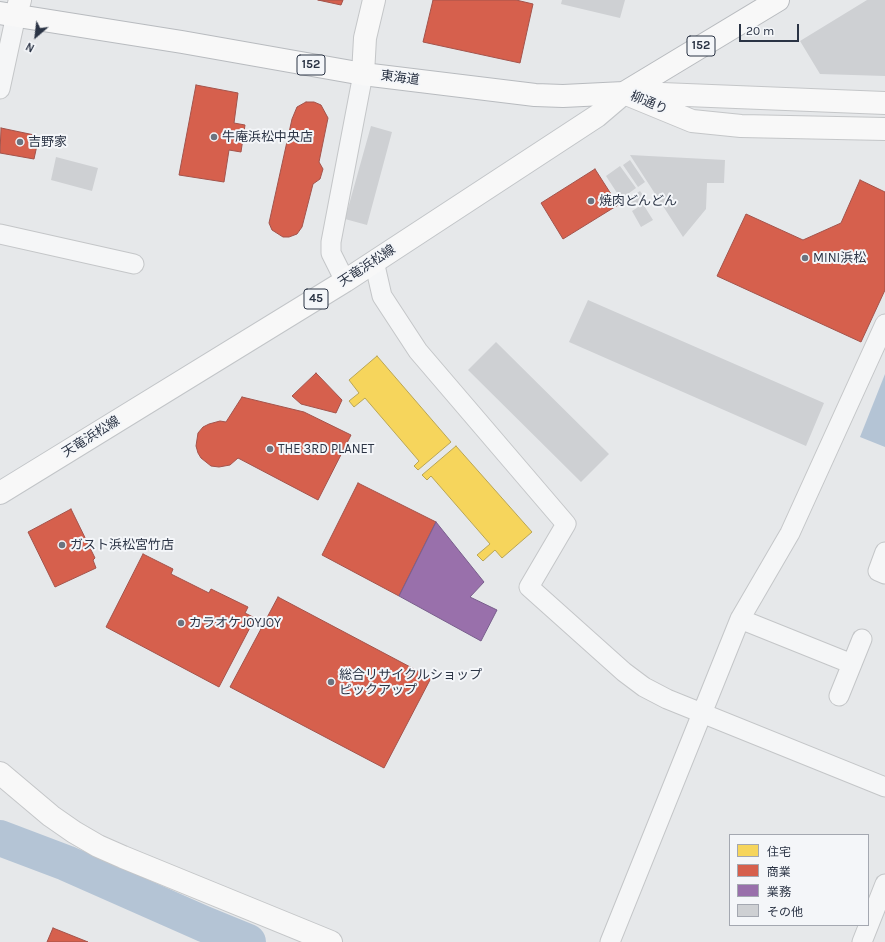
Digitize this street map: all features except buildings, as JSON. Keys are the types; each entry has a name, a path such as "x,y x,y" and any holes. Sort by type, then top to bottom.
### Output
{"main road":[{"path":"363,74 365,38 374,0"},
{"name":"東海道","path":"12,9 182,42 363,74 535,95 563,96 624,93 778,0"},
{"name":"柳通り","path":"624,93 885,103"},
{"name":"柳通り","path":"624,93 692,121 741,126 885,129"},
{"name":"天竜浜松線","path":"0,492 345,281 597,116 624,93"},
{"path":"0,773 51,816 98,846 331,942"}],"street":[{"path":"0,89 12,9"},
{"path":"345,281 332,253 331,242 363,74"},
{"path":"0,234 134,264"},
{"path":"374,261 382,296 418,351 566,524 529,587 624,672 644,687 667,699 885,787"},
{"path":"610,942 740,619 790,533 879,354 885,324"},
{"path":"885,552 878,571 885,574"},
{"path":"740,619 852,664"},
{"path":"839,696 862,639"},
{"path":"869,924 885,884"},
{"path":"862,942 868,926"}],"water":[{"path":"885,374 885,447 860,437"}],"waterway":[{"path":"0,838 66,863 248,942"}],"place":[{"name":"牛庵浜松中央店","path":"214,137"},
{"name":"吉野家","path":"20,142"},
{"name":"焼肉どんどん","path":"591,201"},
{"name":"MINI浜松","path":"805,258"},
{"name":"THE 3RD PLANET","path":"270,449"},
{"name":"ガスト浜松宮竹店","path":"62,545"},
{"name":"カラオケJOYJOY","path":"181,623"},
{"name":"総合リサイクルショップ ピックアップ","path":"331,682"}]}
